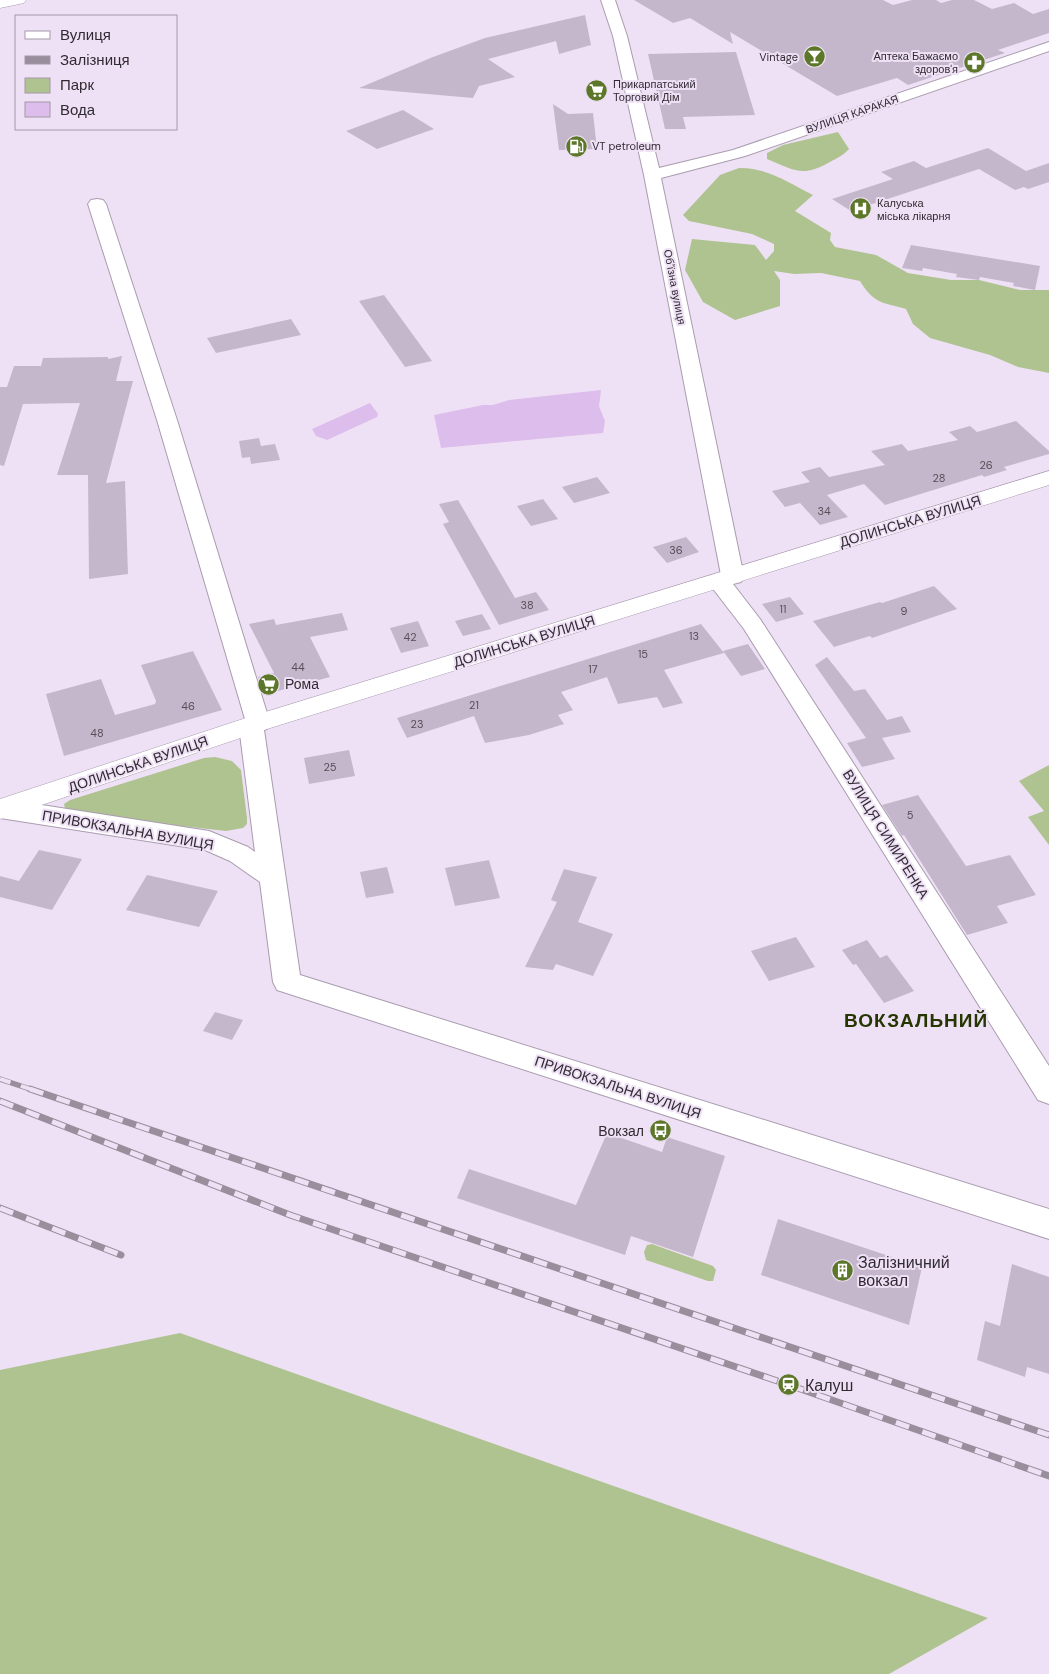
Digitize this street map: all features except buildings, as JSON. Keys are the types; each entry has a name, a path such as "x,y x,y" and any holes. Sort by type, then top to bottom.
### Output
{"main road":[{"path":"0,4 20,0"},
{"name":"ДОЛИНСЬКА ВУЛИЦЯ","path":"2,809 255,724 1049,478"}],"street":[{"name":"Обʼїзна вулиця","path":"608,0 620,36 652,175 726,579"},
{"name":"ВУЛИЦЯ КАРАКАЯ","path":"652,175 739,153 1049,46"},
{"path":"97,204 167,420 255,724"},
{"name":"ВУЛИЦЯ СИМИРЕНКА","path":"726,579 757,632 1049,1091"},
{"name":"ПРИВОКЗАЛЬНА ВУЛИЦЯ","path":"255,724 287,982 1049,1224"},
{"name":"ПРИВОКЗАЛЬНА ВУЛИЦЯ","path":"2,809 209,841 240,854 273,878"}],"green space":[{"path":"838,132 849,149 820,167 812,170 798,171 767,159 767,153 783,145"},
{"path":"739,168 749,168 768,173 813,195 795,211 831,233 830,240 835,247 876,255 908,273 951,280 979,280 1020,290 1049,290 1049,373 1018,367 990,355 930,338 913,324 906,309 874,298 860,281 821,273 794,274 774,271 780,280 780,306 735,320 703,302 685,270 692,239 755,245 766,260 774,251 774,244 752,234 689,221 683,215 720,175"},
{"path":"215,757 232,761 241,770 247,818 247,824 243,828 226,831 66,813 64,804 70,800 204,758"},
{"path":"1049,765 1049,845 1028,817 1044,811 1019,781"},
{"path":"652,1244 713,1266 716,1270 713,1281 646,1260 644,1252 647,1245"},
{"path":"180,1333 988,1618 889,1674 0,1674 0,1370"}],"water":[{"path":"601,390 599,406 605,421 603,433 441,448 434,415 483,405 493,405 509,400"},
{"path":"370,403 378,414 377,417 327,440 316,436 312,429"}],"railway":[{"path":"0,1079 30,1089"},
{"path":"30,1089 1049,1435"},
{"path":"0,1101 290,1215 789,1385 1049,1476"},
{"path":"0,1208 121,1255"}],"place":[{"name":"Vintage","path":"814,57"},
{"name":"Аптека Бажаємо здоров'я","path":"974,62"},
{"name":"Прикарпатський Торговий Дім","path":"597,90"},
{"name":"VT petroleum","path":"576,146"},
{"name":"Калуська міська лікарня","path":"861,209"},
{"name":"Рома","path":"269,684"},
{"name":"Вокзал","path":"660,1131"},
{"name":"Залізничний вокзал","path":"842,1271"},
{"name":"Калуш","path":"789,1385"}],"district":[{"name":"ВОКЗАЛЬНИЙ","path":"916,1020"}]}
